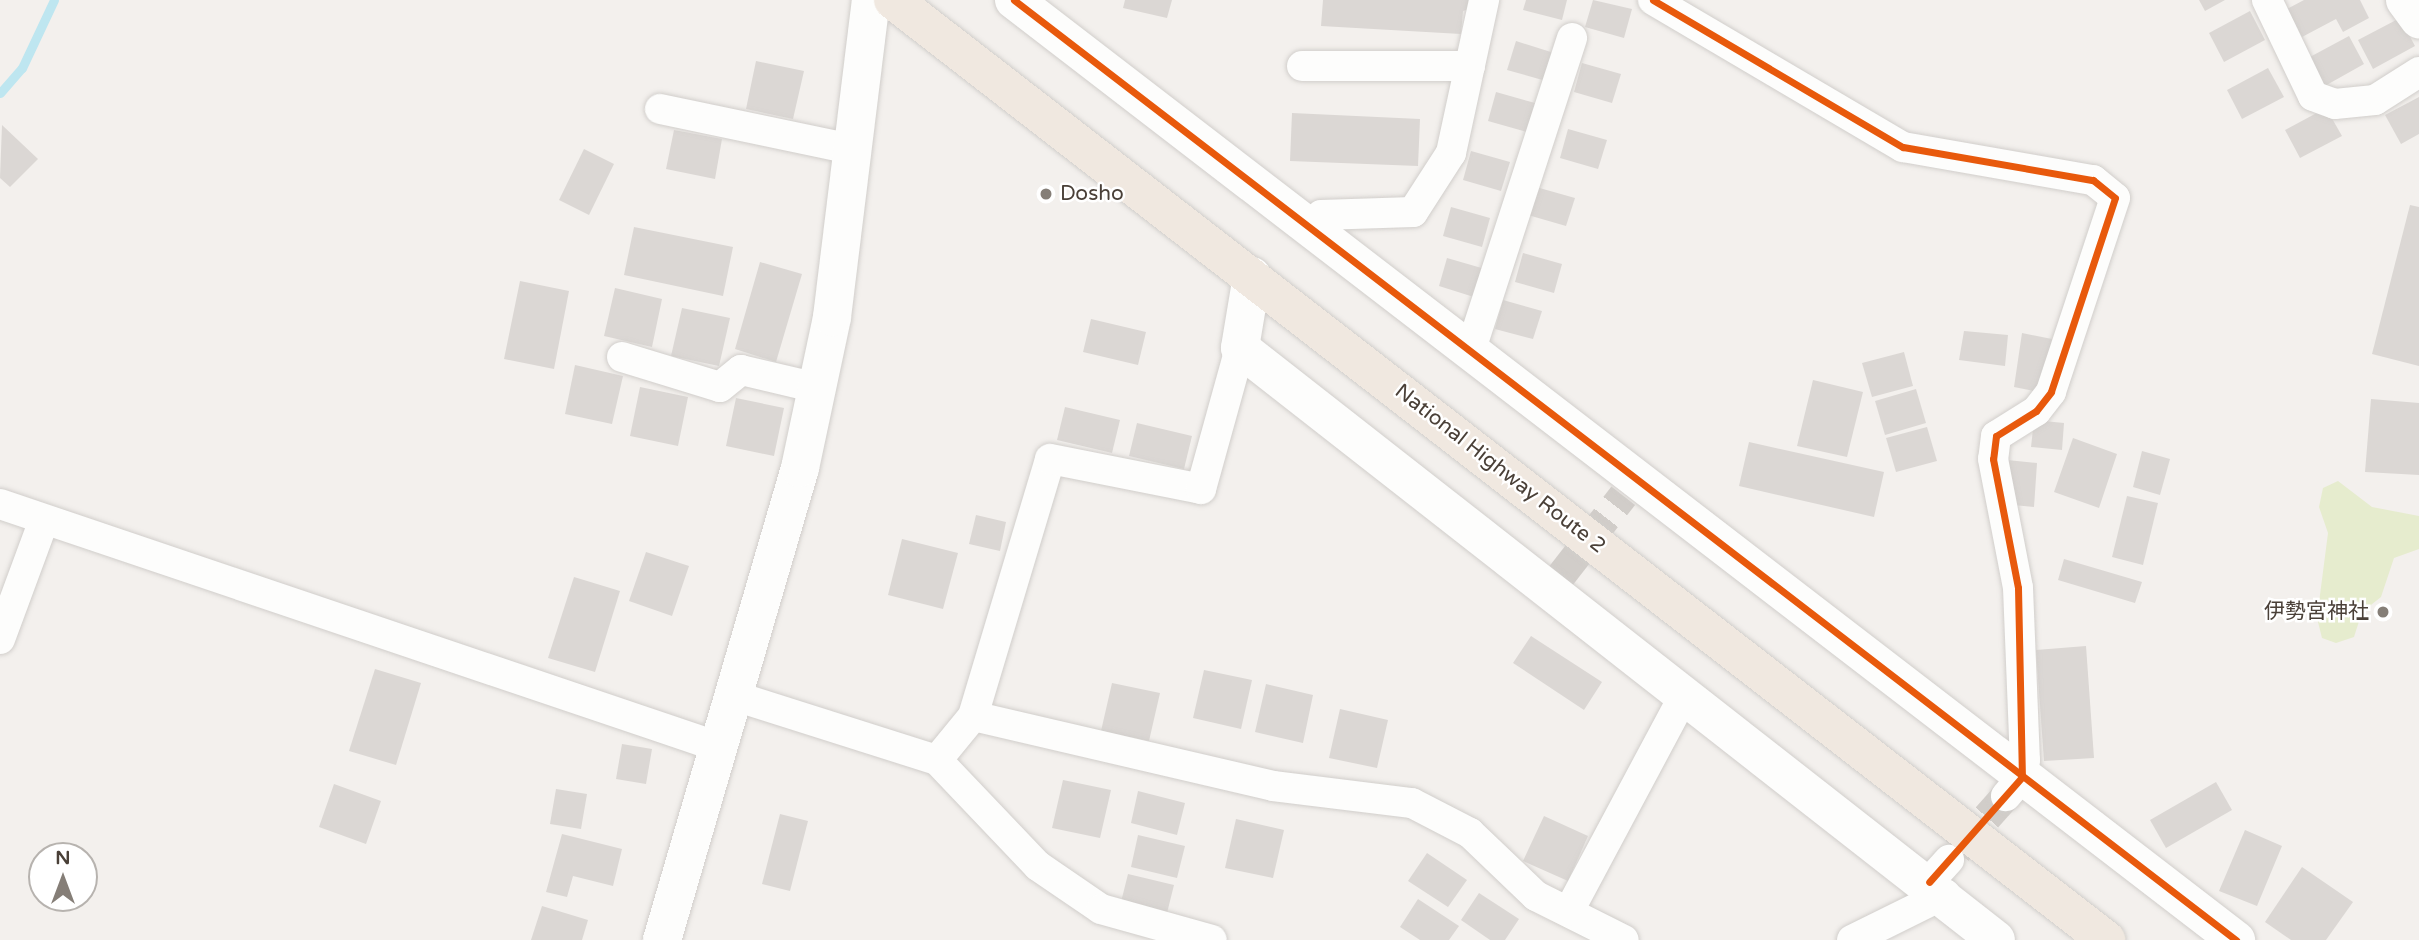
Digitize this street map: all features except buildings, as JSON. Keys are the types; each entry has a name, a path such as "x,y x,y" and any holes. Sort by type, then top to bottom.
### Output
{"highway":[{"name":"National Highway Route 2","path":"893,0 2106,940"}],"street":[{"path":"662,940 738,696 817,388 856,150 871,0"},
{"path":"1014,0 1471,349 1630,486 2014,787 2235,940"},
{"path":"1321,215 1413,212 1451,153 1484,0"},
{"path":"1653,0 1903,146 2093,180 2115,198 2051,391 2036,411 1996,436 1993,459 2018,588 2014,787"},
{"path":"2267,0 2313,96 2335,104 2375,100 2419,72"},
{"path":"2405,0 2419,19"},
{"path":"1471,349 1572,38"},
{"path":"1303,66 1470,66"},
{"path":"660,109 856,150"},
{"path":"937,760 973,716 1050,459 1200,489 1240,348 1252,276"},
{"path":"1240,348 1555,584 1684,696 1941,879 1996,940"},
{"path":"622,357 720,387 741,370 817,388"},
{"path":"0,504 722,748"},
{"path":"0,639 44,520"},
{"path":"738,696 937,760 1038,866 1101,909 1212,940"},
{"path":"1569,911 1684,696"},
{"path":"973,716 1273,786 1412,803 1470,833 1536,896 1624,940"},
{"path":"1852,940 1941,879"}],"green space":[{"path":"2338,481 2372,507 2419,516 2419,549 2394,558 2381,597 2362,612 2354,637 2336,643 2322,638 2317,618 2328,533 2319,507 2323,488"}],"waterway":[{"path":"0,93 22,68 54,0"}],"tunnel":[{"path":"1560,577 1623,496"},
{"path":"1957,851 2006,796"}],"cycle path":[{"path":"1014,0 2236,940"},
{"path":"1653,0 1903,147 2093,180 2115,198 2051,392 2036,411 1996,436 1993,459 2018,588 2022,777 1929,882"}],"place":[{"name":"Dosho","path":"1046,194"},
{"name":"伊勢宮神社","path":"2383,612"}]}
